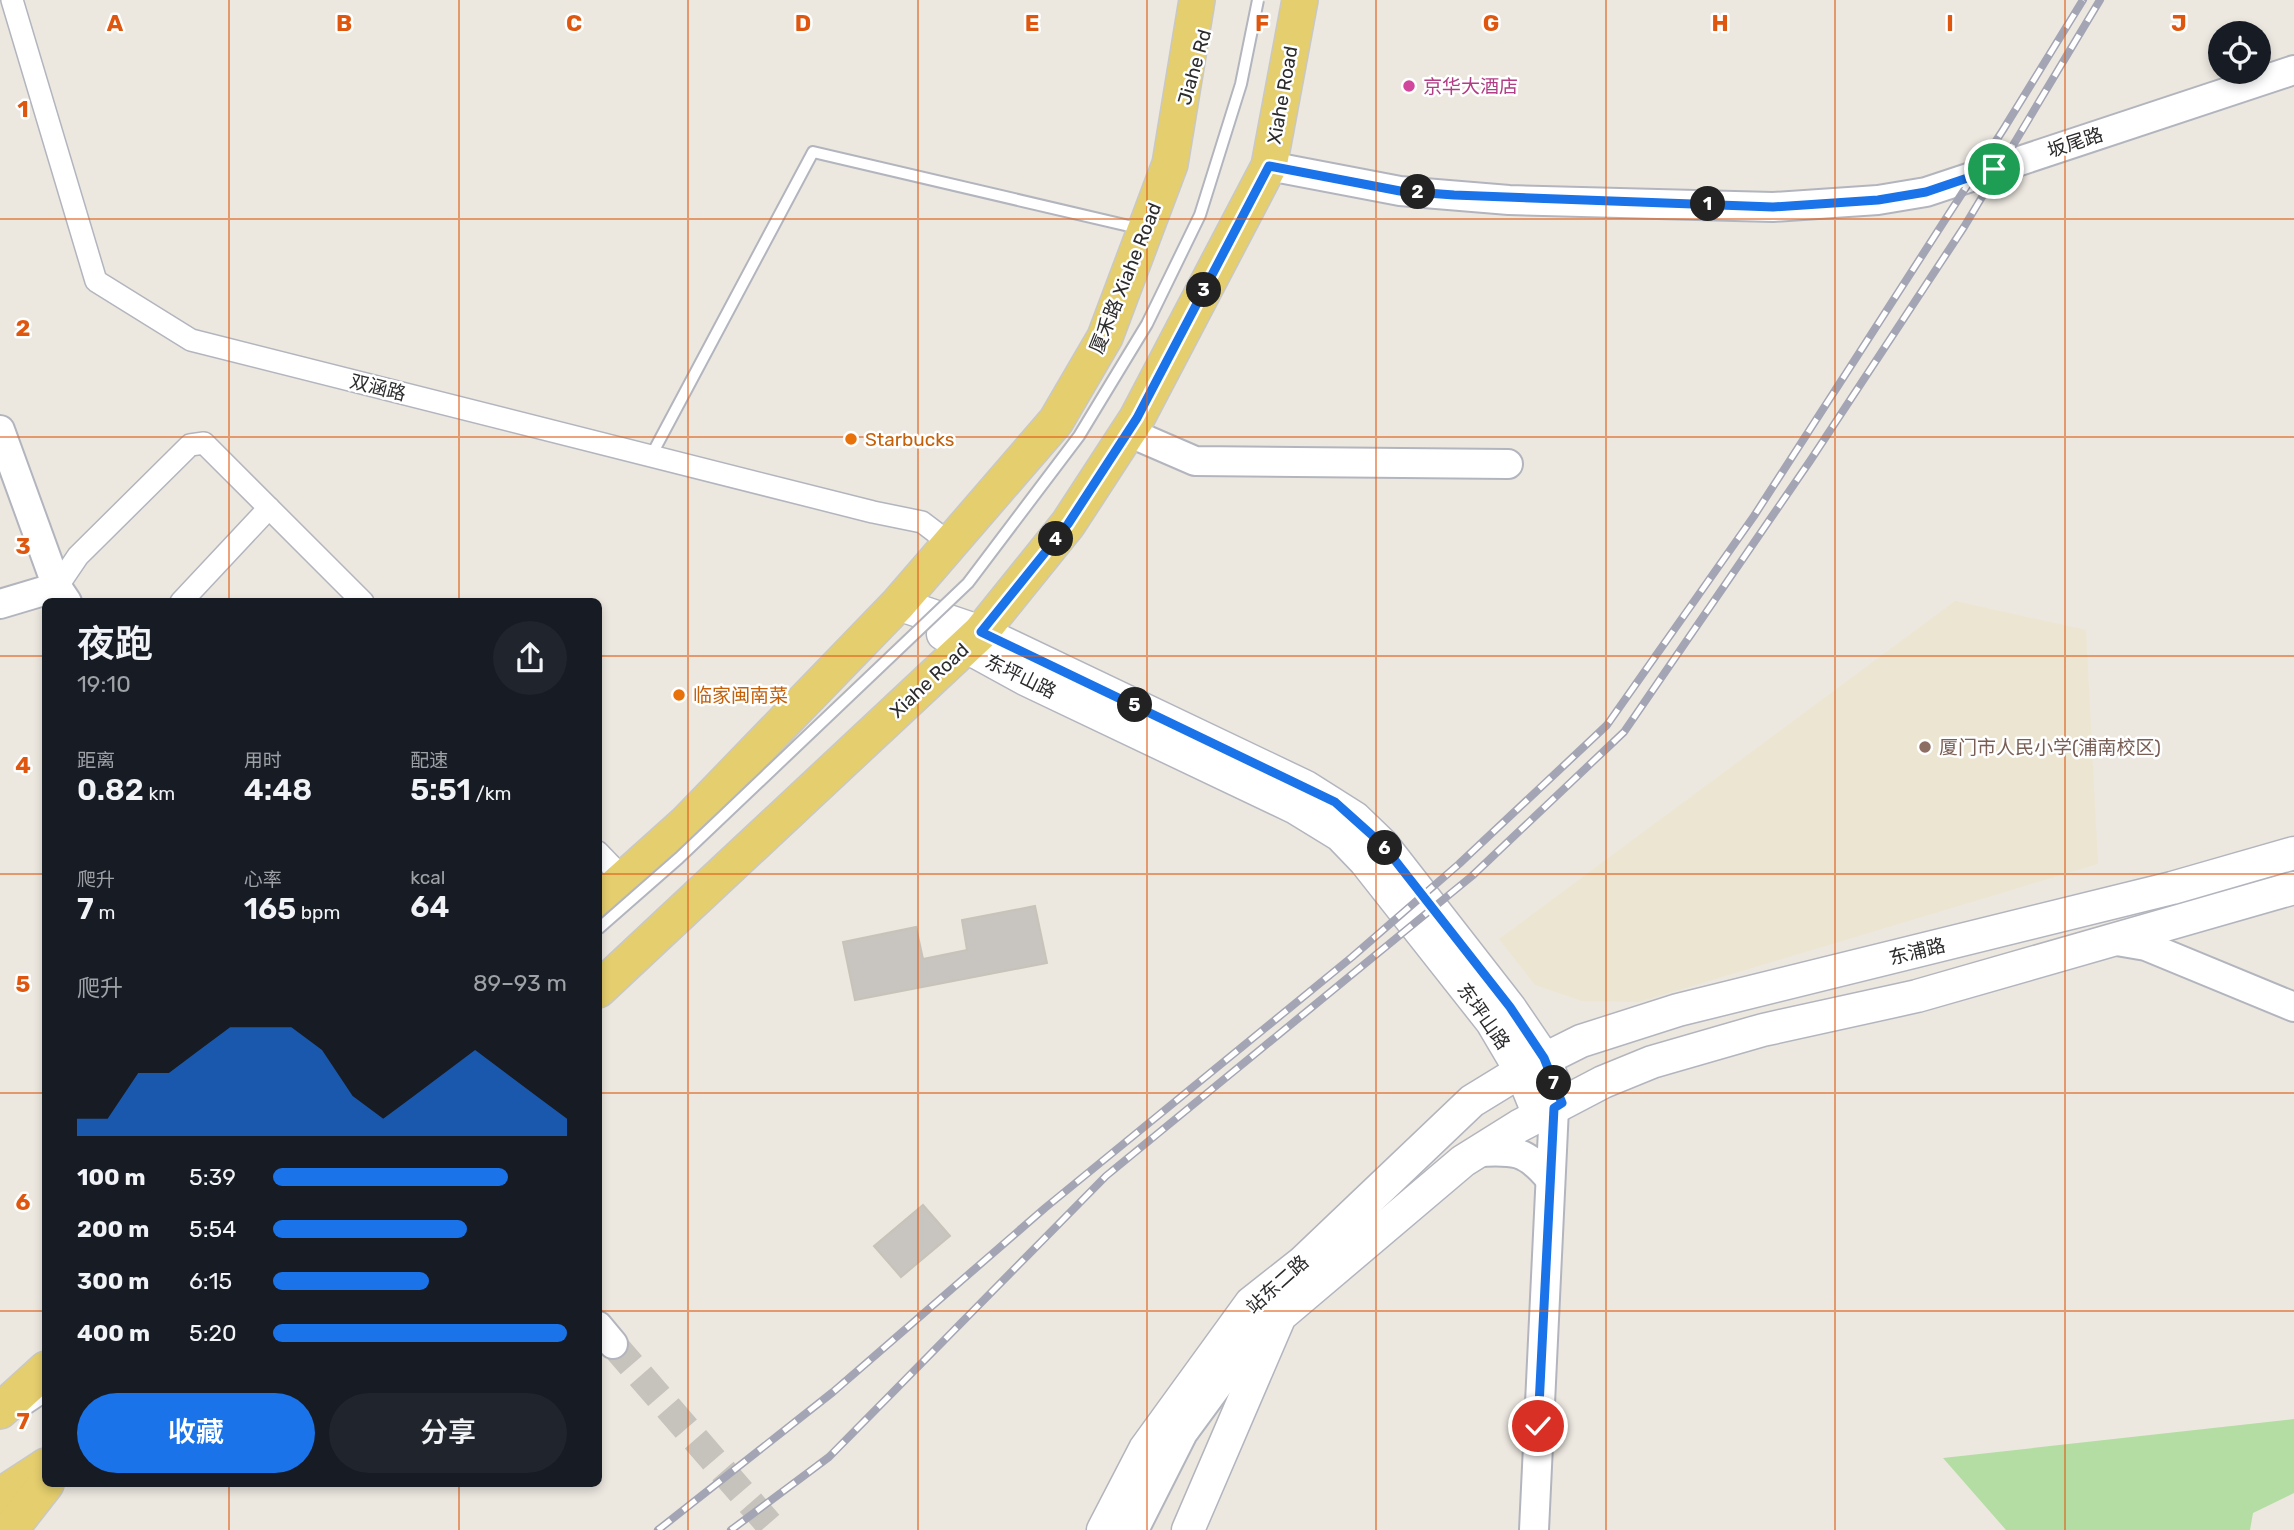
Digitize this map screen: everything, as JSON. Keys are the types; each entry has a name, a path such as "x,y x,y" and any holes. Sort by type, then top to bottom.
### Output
{"main road":[{"path":"1175,135 1197,0"},
{"name":"Jiahe Rd","path":"1175,135 1213,0"},
{"name":"Xiahe Road","path":"602,986 972,640 1068,524 1128,432 1269,166 1300,0"},
{"name":"厦禾路 Xiahe Road","path":"951,544 1056,421 1105,337 1170,164 1175,135"},
{"path":"602,898 687,823 898,604 951,544"},
{"name":"东坪山路","path":"898,604 972,640 1306,787 1355,818 1383,845 1510,1007 1522,1070 1552,1109"},
{"name":"东浦路","path":"1522,1070 1581,1041 1678,1010 2172,888 2294,853"},
{"path":"1188,1530 1280,1316 1478,1152 1552,1109 1652,1062 1763,1030 1917,996 2294,888"},
{"name":"站东二路","path":"1103,1530 1145,1449 1251,1303 1303,1262 1472,1101 1522,1070"},
{"path":"6,1415 42,1374"},
{"path":"0,1496 42,1469"},
{"path":"10,1530 44,1487"}],"street":[{"name":"双涵路","path":"12,0 96,281 191,340 922,522 951,544"},
{"name":"坂尾路","path":"1269,166 1400,191 1509,200 1773,207 1878,200 1926,192 2294,70"},
{"path":"0,430 62,594"},
{"path":"1128,432 1195,461 1508,464"},
{"path":"62,594 78,556 190,445 204,443 358,598"},
{"path":"185,598 269,508"},
{"path":"0,604 62,594"},
{"path":"602,856 624,879"},
{"path":"2108,940 2146,946 2294,1007"},
{"path":"1534,1530 1552,1109"},
{"path":"1478,1152 1515,1151 1530,1157 1550,1179"},
{"path":"1134,1530 1183,1433 1249,1342 1280,1316"}],"lane":[{"path":"602,925 679,858 968,583 1079,436 1147,324 1200,215 1241,84 1258,0"},
{"path":"651,456 813,152 1145,230"},
{"path":"6,1415 42,1398"}],"shaded area":[{"name":"厦门市人民小学(浦南校区)","path":"1955,601 2086,630 2098,864 1639,1002 1582,1001 1535,985 1499,939"}],"green space":[{"path":"2294,1419 2294,1493 2253,1513 2250,1530 2006,1530 1943,1458"}],"building":[{"path":"1035,906 1047,963 855,1000 843,942 916,927 923,959 967,950 962,920"},
{"path":"923,1205 950,1236 901,1277 874,1246"}],"tunnel":[{"path":"613,1344 774,1530"}],"railway":[{"path":"658,1530 833,1392 1045,1208 1352,957 1459,864 1607,725 1754,516 2003,130 2083,0"},
{"path":"731,1530 829,1457 1106,1176 1472,876 1624,732 1810,461 1964,227 2100,0"}],"place":[{"name":"京华大酒店","path":"1409,86"},
{"name":"Starbucks","path":"851,439"},
{"name":"临家闽南菜","path":"679,695"},
{"name":"厦门市人民小学(浦南校区)","path":"1925,747"}],"route":[{"path":"1538,1426 1554,1108 1562,1103 1544,1058 1510,1007 1383,845 1335,802 981,632 1068,524 1137,418 1269,166 1400,191 1509,200 1773,207 1829,201 1878,200 1926,192 1994,169"}]}
